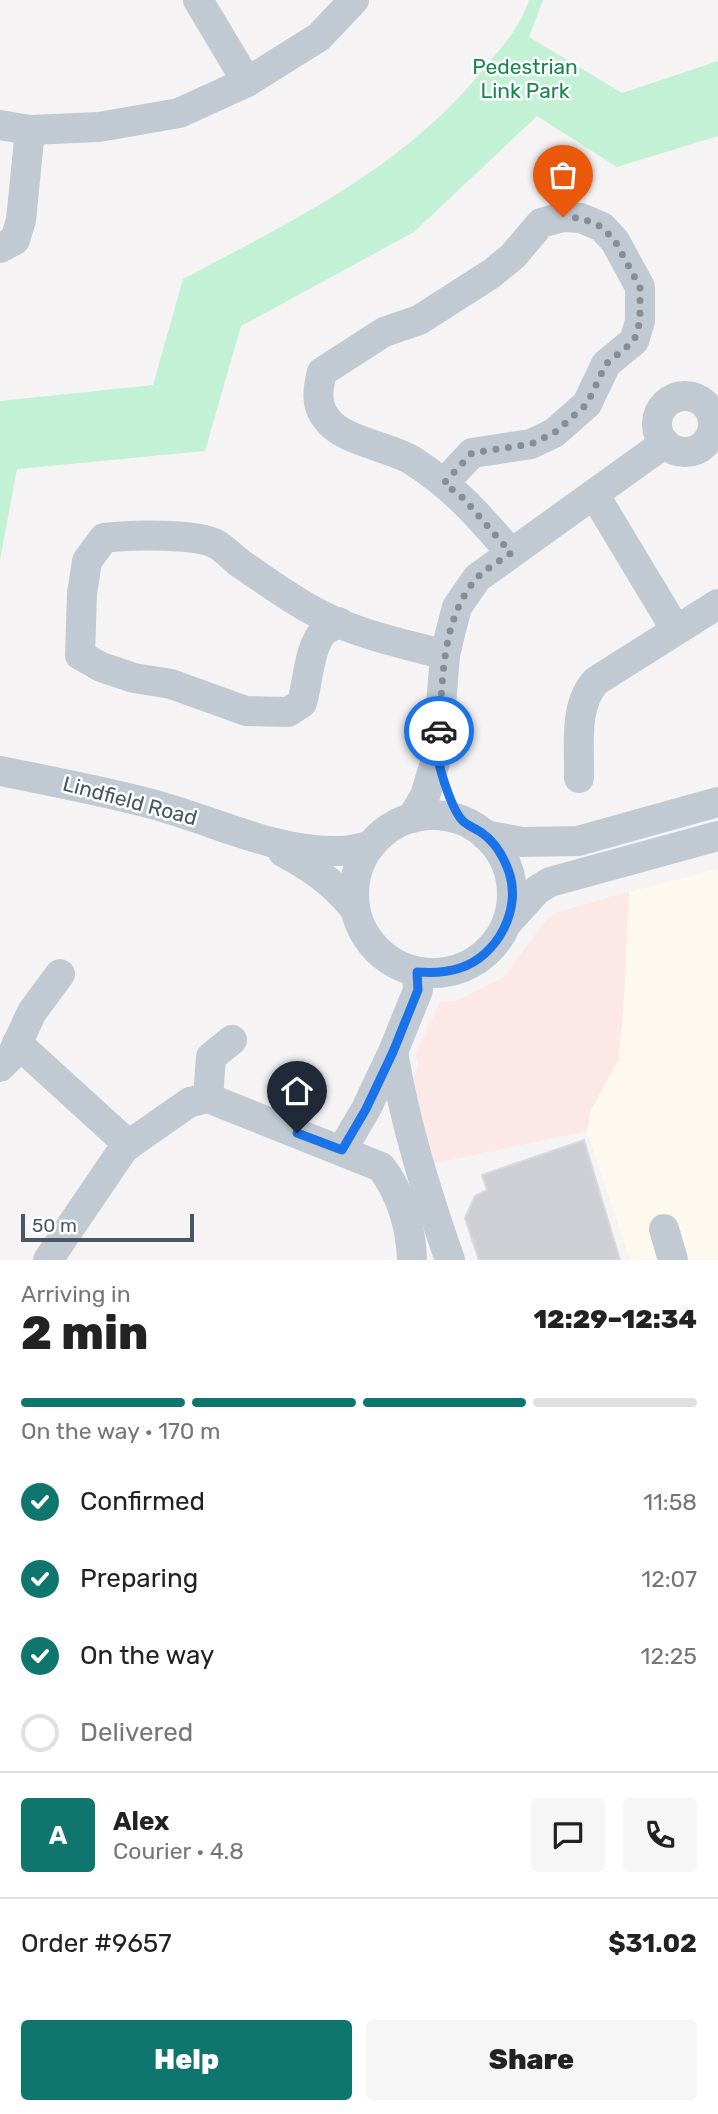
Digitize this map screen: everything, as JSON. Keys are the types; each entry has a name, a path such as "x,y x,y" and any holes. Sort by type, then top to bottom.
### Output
{"street":[{"path":"198,0 247,82"},
{"path":"0,125 30,130 99,127 179,113 247,82 319,37 354,0"},
{"path":"0,248 15,240 21,220 30,130"},
{"path":"444,483 472,453 531,444 554,433 587,404 606,364 634,341 640,321 640,287 615,241 602,227 581,218 563,217 541,223 513,256 492,274 419,320 384,332 323,372 317,393 326,419 344,433 409,458 444,483 463,498 511,553"},
{"path":"412,818 425,796 437,755 445,655 457,607 477,578 665,443 657,425 664,406 681,396 712,398"},
{"path":"594,494 676,630"},
{"path":"340,622 323,632 310,657 309,679 302,703 288,712 246,711 172,684 123,675 80,655 82,594 87,561 104,538 130,535 174,536 214,543 304,606 381,637 445,655"},
{"path":"579,778 581,708 587,691 596,681 718,604"},
{"path":"437,755 453,805 473,828 501,853 510,875 512,898 508,922"},
{"name":"Lindfield Road","path":"0,771 154,804 259,838 315,851 342,852 371,845"},
{"path":"718,802 578,841 522,842 437,815 412,818 389,828 371,845 360,864 354,886 355,909 363,931 377,950 395,964 417,972 440,973 461,968 481,957 537,890 550,882 718,836"},
{"name":"Lindfield Road","path":"259,838 318,872 338,888 355,909"},
{"path":"342,1150 366,1109 393,1052 418,990 417,972"},
{"path":"0,1067 12,1055 32,1012 60,974"},
{"path":"208,1098 211,1057 232,1040"},
{"path":"17,1043 128,1145"},
{"path":"393,1052 407,1126 450,1260"},
{"path":"48,1260 109,1168 128,1145 190,1102 208,1098 381,1167 393,1182 403,1208 412,1260"},
{"path":"664,1229 673,1260"}],"shaded area":[{"path":"718,869 718,1260 630,1260 587,1131 591,1110 618,1060 629,892"},
{"path":"629,892 618,1060 591,1110 587,1131 426,1165 409,1089 419,1065 415,1054 441,1001 456,1001 504,977 547,919 558,912"}],"green space":[{"name":"Pedestrian Link Park","path":"529,0 543,0 529,37 622,93 718,61 718,136 617,167 537,116 414,232 241,326 205,451 17,469 0,560 0,401 153,385 183,279 307,212 384,162 421,134 455,102 499,50 516,28"}],"building":[{"path":"584,1140 620,1260 479,1260 465,1218 475,1196 487,1190 482,1175"}],"way so far":[{"path":"439,731 445,655 457,607 477,578 511,553 463,498 444,483 472,453 531,444 554,433 587,404 606,364 634,341 640,321 640,287 615,241 602,227 581,218 563,217"}],"route":[{"path":"297,1133 342,1150 366,1109 393,1052 418,990 417,972 440,973 461,968 481,957 497,941 508,922 512,898 510,875 501,853 485,835 461,821 453,805 437,755 439,731"}]}
